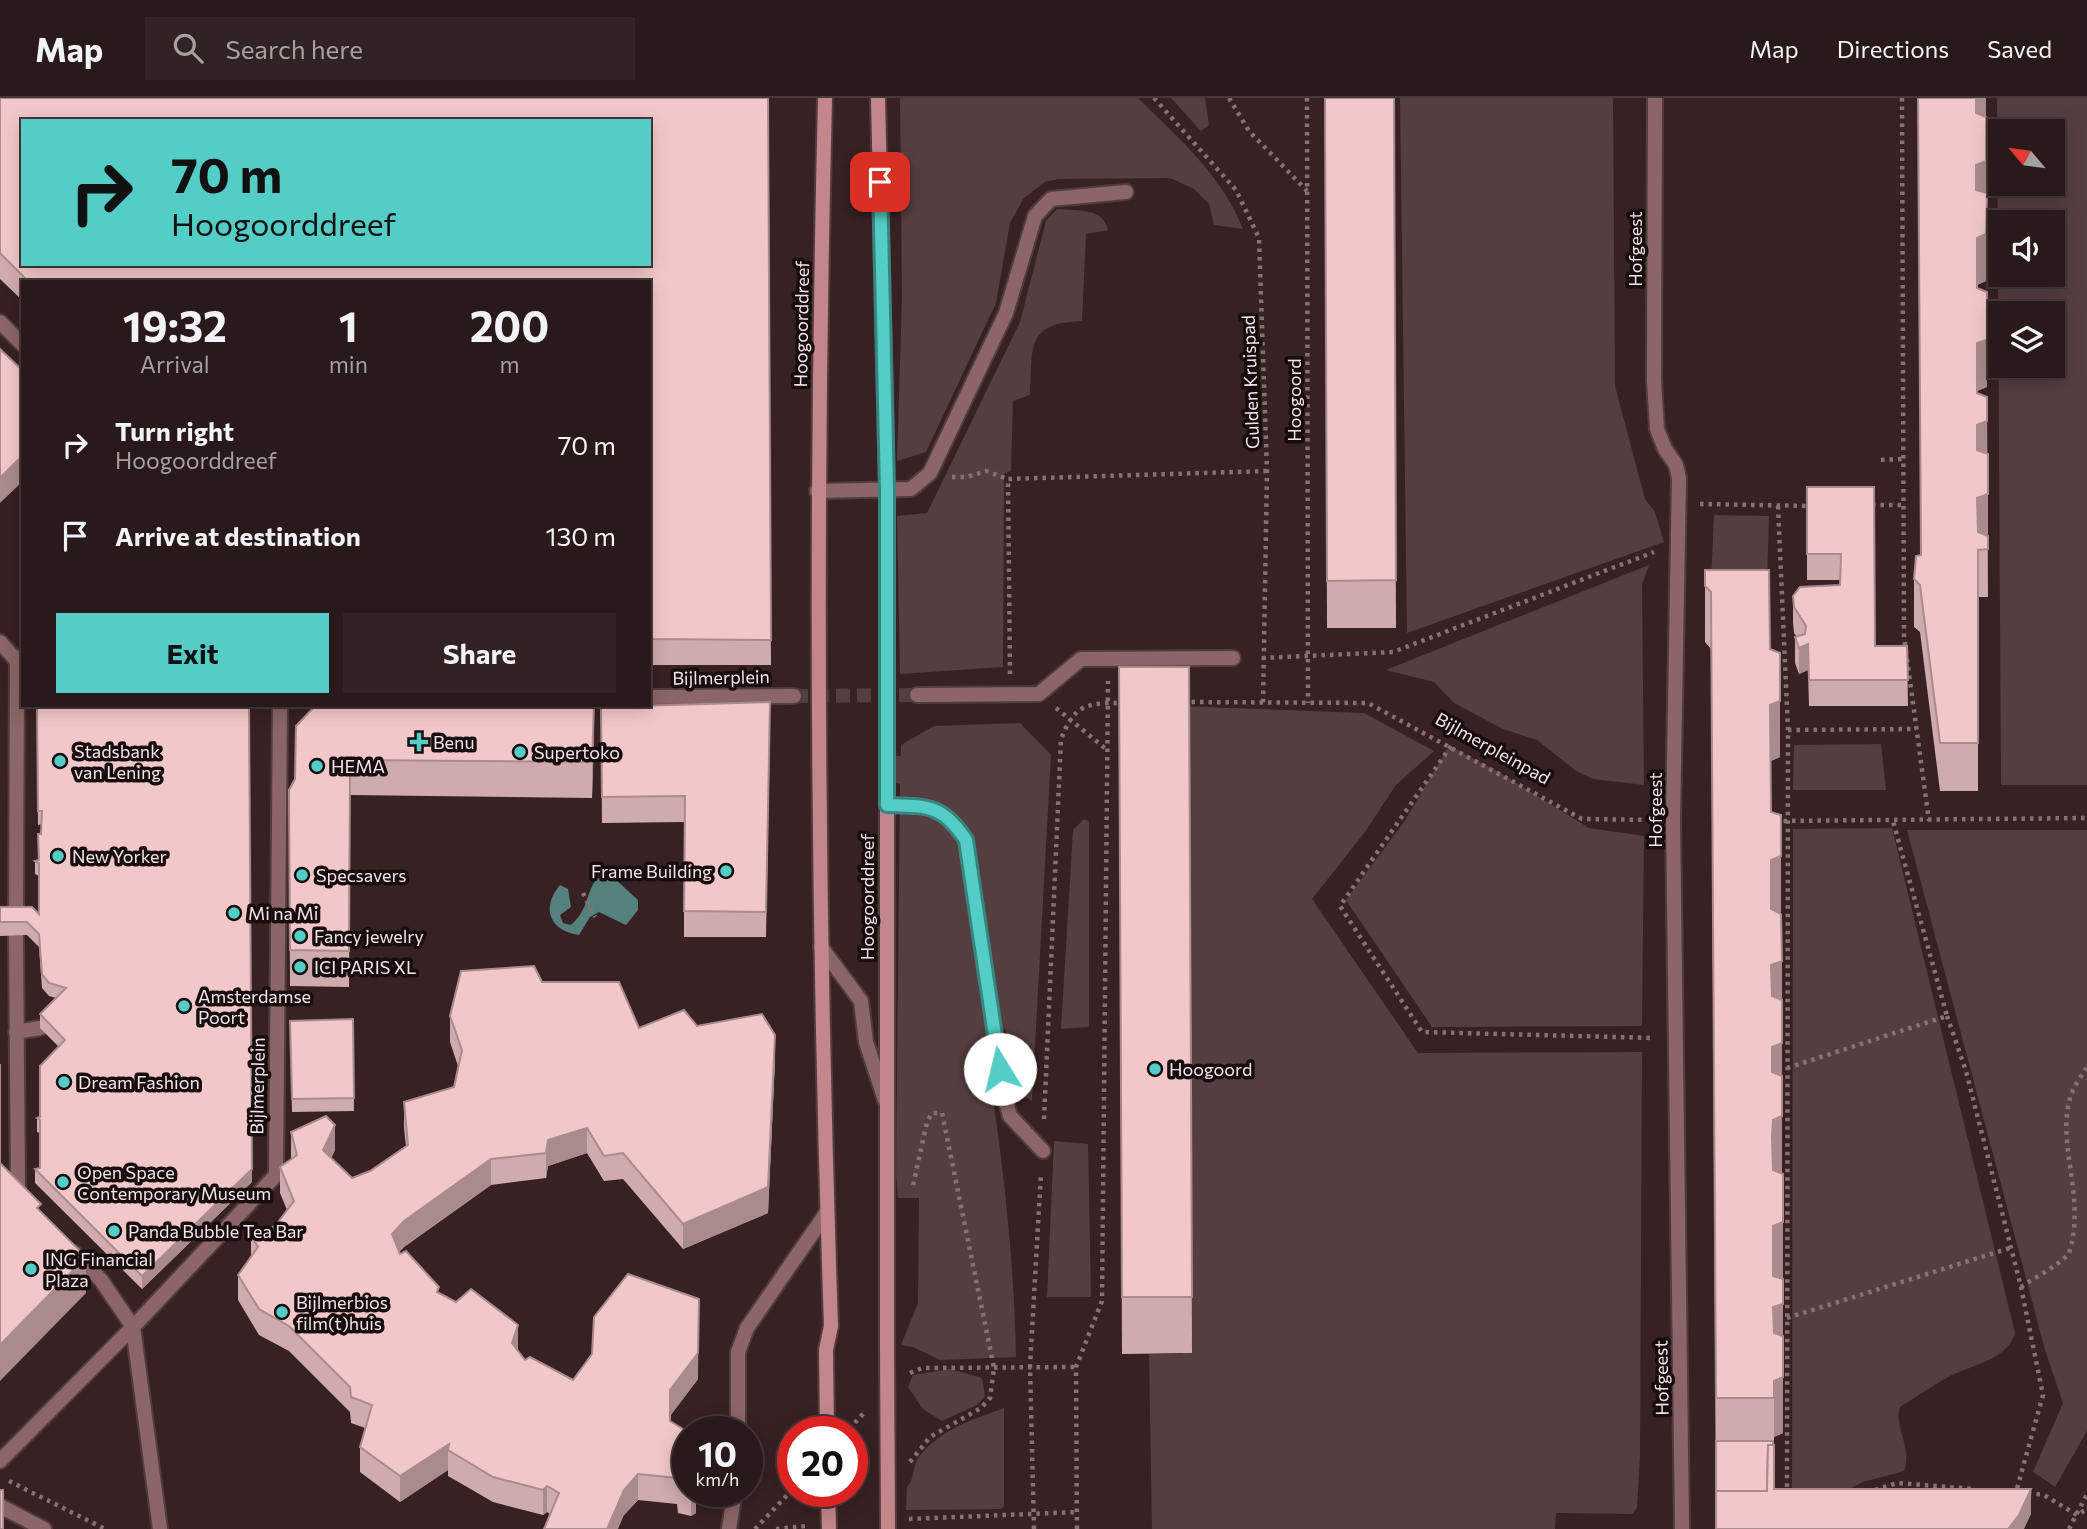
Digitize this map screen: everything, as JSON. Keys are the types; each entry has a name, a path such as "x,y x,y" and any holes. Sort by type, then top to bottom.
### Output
{"street":[{"name":"Hoogoorddreef","path":"824,98 817,491 821,947 831,1326 826,1350 827,1416"},
{"name":"Hoogoorddreef","path":"878,98 887,490 885,1101 887,1349 893,1524"},
{"name":"Hofgeest","path":"1655,98 1654,381 1657,429 1665,449 1676,465 1678,504 1673,820 1682,1529"},
{"path":"817,491 911,489 930,473 1006,313 1035,216 1051,199 1126,192"},
{"path":"0,322 21,343"},
{"path":"0,642 20,658 16,920"},
{"path":"917,695 1039,694 1081,659 1233,658"},
{"name":"Bijlmerplein","path":"651,697 794,696"},
{"name":"Bijlmerplein","path":"0,1461 133,1327 276,1175 280,707"},
{"path":"887,805 928,806 954,823 966,840 1004,1095 1010,1116 1043,1151"},
{"path":"16,935 16,1194 25,1203"},
{"path":"821,947 861,1001 866,1042 885,1101"},
{"path":"16,1031 40,1028"},
{"path":"738,1416 738,1352 747,1328 827,1212"},
{"path":"63,1242 101,1280 133,1327 164,1528"},
{"path":"0,1506 44,1529"},
{"path":"729,1529 732,1507"},
{"path":"823,1527 826,1507"}],"path":[{"name":"Gulden Kruispad","path":"1154,98 1236,190 1259,238 1267,471 1263,702"},
{"path":"1229,98 1249,131 1307,191"},
{"name":"Hoogoord","path":"1307,98 1308,703"},
{"path":"1902,98 1904,637 1929,821"},
{"path":"1881,460 1902,459"},
{"path":"930,473 956,478 986,471 1008,479 1267,471"},
{"path":"1008,479 1010,696"},
{"path":"1678,504 1820,506"},
{"path":"1861,505 1903,505"},
{"path":"1778,506 1788,730 1787,1494"},
{"path":"1233,658 1393,652 1678,543"},
{"path":"1769,596 1782,596"},
{"path":"1077,1529 1076,1367 1102,1301 1108,659"},
{"path":"1039,694 1107,750"},
{"name":"Bijlmerpleinpad","path":"1174,702 1368,703 1582,819 1673,820"},
{"path":"1069,718 1087,704 1134,703"},
{"path":"1788,730 1917,729"},
{"path":"1451,747 1339,906 1422,1032 1676,1038"},
{"path":"1771,821 2087,818"},
{"path":"1893,821 1947,1016 1966,1071 2021,1287 2043,1395 2016,1493"},
{"path":"583,893 596,917"},
{"path":"1787,1068 1947,1016"},
{"path":"2076,1151 2070,1125 2070,1096 2087,1067"},
{"path":"904,1471 930,1437 981,1408 990,1398 993,1368 942,1113 932,1113 927,1122 909,1203"},
{"path":"2021,1287 2068,1254 2082,1225"},
{"path":"1786,1318 2010,1248"},
{"path":"897,1378 922,1368 1076,1367"},
{"path":"862,1416 872,1405"},
{"path":"0,1477 105,1529"},
{"path":"1863,1494 1897,1483 1976,1489"},
{"path":"2003,1492 2044,1494 2077,1515"},
{"path":"2069,1529 2087,1494"},
{"path":"755,1529 777,1506"},
{"path":"2077,1515 2087,1509"},
{"path":"893,1524 1077,1512"},
{"path":"776,1529 823,1527"}],"shaded area":[{"path":"900,98 1138,98 1198,158 1224,192 1243,229 1214,225 1209,204 1194,189 1170,178 1058,179 1045,182 1024,198 1010,223 996,303 926,452 897,461 902,297"},
{"path":"1171,98 1205,98 1209,125 1201,131"},
{"path":"1400,98 1613,98 1615,386 1645,499 1655,512 1664,542 1407,633"},
{"path":"1997,98 2087,98 2087,785 2001,785 1999,378 2065,378 2065,301 1998,301 1998,287 2065,287 2065,210 1998,210 1998,196 2065,196 2065,119 1997,119"},
{"path":"1057,209 1081,210 1095,214 1101,217 1108,230 1086,234 1082,321 1050,327 1041,333 1033,351 1030,395 1013,401 1011,471 1004,474 1003,667 900,674 897,516 927,513 1020,322 1046,221"},
{"path":"1714,515 1769,516 1767,582 1711,581"},
{"path":"1649,565 1642,585 1644,785 1593,779 1576,771 1537,740 1503,729 1454,703 1434,682 1386,670"},
{"path":"1179,706 1364,713 1434,751 1396,785 1365,832 1312,899 1418,1053 1642,1052 1640,1456 1637,1507 1633,1514 1556,1513 1555,1529 1152,1529 1149,1354 1183,1354"},
{"path":"1020,723 1051,755 1032,1101 1016,1090 1005,1028 986,1052 1006,1204 1016,1357 940,1360 913,1347 901,1345 918,1303 919,1198 898,1198 896,1173 900,784 891,781 895,756 901,756 901,745 934,726"},
{"path":"1881,744 1886,790 1793,790 1794,745"},
{"path":"1449,746 1497,771 1589,828 1644,836 1642,1026 1432,1027 1346,900 1404,822"},
{"path":"1084,819 1089,821 1089,1027 1061,1029 1073,830"},
{"path":"1892,828 2015,1333 2011,1342 1998,1355 1960,1371 1900,1407 1899,1422 1906,1454 1904,1471 1863,1482 1831,1498 1792,1501 1793,829"},
{"path":"1907,830 2087,830 2087,1431 2055,1487 2033,1472 2063,1403 2045,1350"},
{"path":"1054,1141 1088,1144 1091,1297 1047,1297"},
{"path":"950,1369 982,1378 985,1396 977,1405 942,1421 923,1409 908,1387 913,1375"},
{"path":"1004,1408 1004,1506 1001,1509 906,1510 907,1487 919,1457 928,1447 958,1426"}],"water":[{"path":"605,876 614,878 638,900 638,910 626,925 599,912 590,917 579,935 561,929 551,917 550,909 554,893 560,885 568,889 571,907 560,915 563,923 571,925 584,908 596,879"}],"building":[{"path":"0,98 768,98 771,640 651,639 651,280 27,280 0,253"},
{"path":"1325,98 1394,98 1396,580 1327,581"},
{"path":"1918,98 1976,98 1976,113 1986,117 1986,161 1976,165 1976,190 1987,193 1986,234 1977,238 1977,288 1987,292 1987,340 1977,343 1977,393 1987,397 1987,421 1977,425 1977,450 1988,454 1988,494 1977,498 1978,532 1988,536 1988,549 1978,550 1978,743 1940,743 1920,585 1914,579 1916,556 1921,555"},
{"path":"0,349 21,369 21,457 0,478"},
{"path":"1807,487 1874,487 1875,646 1907,646 1908,680 1809,680 1808,644 1799,648 1795,637 1805,634 1806,626 1794,607 1793,596 1800,587 1840,585 1841,554 1807,554"},
{"path":"1705,570 1769,570 1770,649 1780,653 1780,701 1770,705 1771,812 1781,815 1781,856 1771,860 1771,909 1781,914 1782,961 1771,965 1772,996 1782,1000 1782,1043 1772,1047 1772,1072 1782,1076 1782,1116 1773,1120 1773,1170 1783,1174 1783,1222 1773,1226 1773,1276 1783,1279 1783,1304 1773,1307 1774,1333 1783,1336 1783,1377 1774,1381 1774,1398 1716,1398 1711,592 1705,586"},
{"name":"Hoogoord","path":"1119,667 1189,667 1192,1297 1122,1297"},
{"name":"Frame Building","path":"770,702 766,912 684,911 685,796 602,797 601,707"},
{"path":"37,707 249,707 252,1169 142,1276 35,1169 40,1168 40,1120 37,1118 40,1117 40,1066 65,1040 40,1014 66,988 49,983 42,974 39,934 27,922 0,922 0,907 32,907 39,914 39,863 35,861 39,860 38,834 41,834 42,811 38,811"},
{"path":"314,707 594,707 592,762 350,760 349,951 290,950 289,790 295,779 296,726"},
{"path":"534,966 542,982 619,982 639,1028 684,1010 697,1026 762,1014 775,1035 768,1187 683,1224 623,1153 604,1156 587,1128 548,1140 546,1153 491,1159 404,1221 392,1234 400,1254 406,1251 439,1287 437,1292 456,1302 471,1289 518,1325 512,1343 525,1360 530,1357 573,1380 592,1354 594,1317 628,1274 699,1299 698,1353 670,1390 672,1477 638,1474 624,1490 607,1529 544,1529 559,1493 547,1486 543,1490 493,1477 448,1450 449,1444 400,1476 360,1447 372,1405 351,1397 350,1387 289,1326 259,1309 238,1275 258,1247 251,1235 275,1226 294,1201 280,1167 297,1155 291,1132 326,1116 335,1125 323,1150 352,1178 370,1171 408,1145 404,1102 454,1087 462,1050 450,1016 461,971"},
{"path":"353,1019 354,1098 292,1099 290,1021"},
{"name":"ING Financial Plaza","path":"0,1163 41,1204 37,1208 86,1257 0,1345"},
{"path":"1716,1441 1773,1441 1773,1445 1768,1445 1767,1491 1716,1491"},
{"path":"1768,1445 1774,1445 1774,1489 2031,1489 2019,1515 2008,1529 1716,1529 1716,1491 1767,1491"},
{"path":"0,1490 3,1490 3,1529 0,1529"}],"tunnel":[{"path":"794,696 917,695"}],"place":[{"name":"Benu","path":"419,742"},
{"name":"Supertoko","path":"520,752"},
{"name":"Stadsbank van Lening","path":"60,761"},
{"name":"HEMA","path":"317,766"},
{"name":"New Yorker","path":"58,856"},
{"name":"Frame Building","path":"726,871"},
{"name":"Specsavers","path":"302,875"},
{"name":"Mi na Mi","path":"234,913"},
{"name":"Fancy jewelry","path":"300,936"},
{"name":"ICI PARIS XL","path":"300,967"},
{"name":"Amsterdamse Poort","path":"184,1006"},
{"name":"Hoogoord","path":"1155,1069"},
{"name":"Dream Fashion","path":"64,1082"},
{"name":"Open Space Contemporary Museum","path":"63,1182"},
{"name":"Panda Bubble Tea Bar","path":"114,1231"},
{"name":"ING Financial Plaza","path":"31,1269"},
{"name":"Bijlmerbios film(t)huis","path":"282,1312"}],"route":[{"path":"880,182 887,490 887,805 928,806 954,823 966,840 1000,1069"}]}
